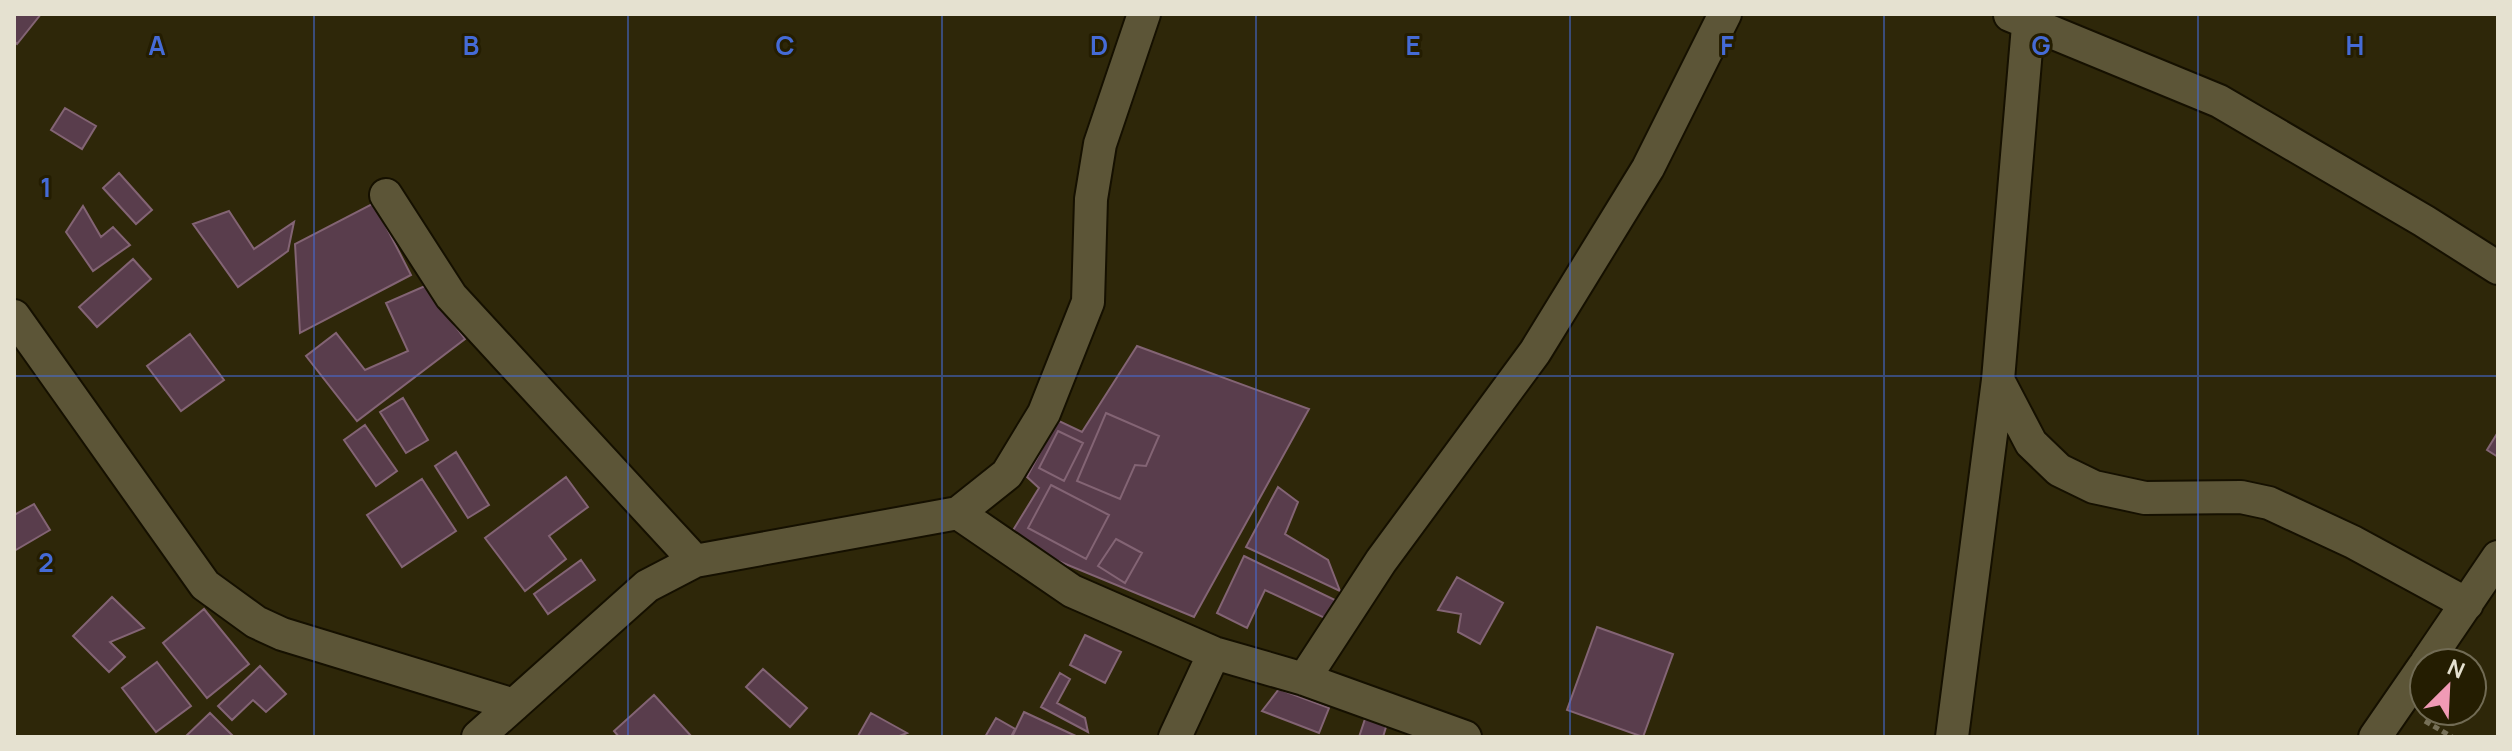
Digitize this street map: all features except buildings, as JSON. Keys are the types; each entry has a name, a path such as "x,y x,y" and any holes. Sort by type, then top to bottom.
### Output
{"street":[{"path":"478,737 647,586 695,561 958,513 1007,474 1044,413 1088,302 1091,199 1100,144 1144,14"},
{"path":"1304,679 1381,561 1535,352 1648,168 1725,14"},
{"path":"1952,737 1998,380 2022,16 2219,101 2498,268"},
{"path":"386,195 451,296 695,561"},
{"path":"14,316 205,585 256,622 282,634 514,705"},
{"path":"1998,380 2031,443 2059,470 2094,487 2145,498 2241,497 2269,503 2353,542 2467,604"},
{"path":"958,513 1072,591 1214,653 1304,679 1465,737"},
{"path":"2437,647 2498,557"},
{"path":"1175,737 1214,653"},
{"path":"2375,737 2408,689"}]}
